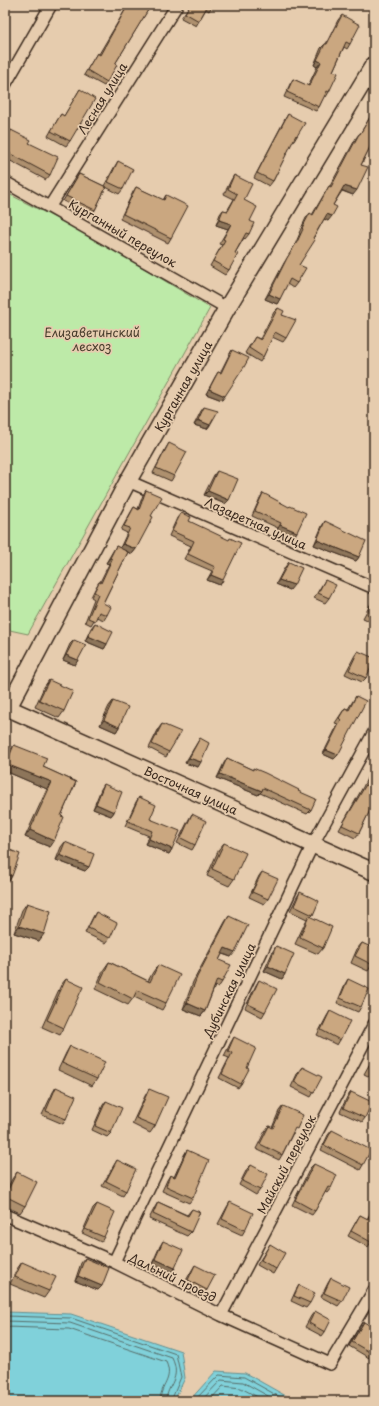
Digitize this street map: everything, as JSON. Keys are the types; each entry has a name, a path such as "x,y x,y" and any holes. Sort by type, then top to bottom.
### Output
{"street":[{"path":"5,86 51,5"},
{"name":"Лесная улица","path":"50,206 177,5"},
{"name":"Курганная улица","path":"6,712 128,481 227,308 374,65"},
{"name":"Курганный переулок","path":"5,182 50,206 227,308"},
{"name":"Лазаретная улица","path":"128,481 374,588"},
{"name":"Восточная улица","path":"6,712 313,844 374,872"},
{"name":"Дубинская улица","path":"114,1262 313,844 374,732"},
{"name":"Майский переулок","path":"221,1315 374,1024"},
{"name":"Дальний проезд","path":"5,1216 114,1262 221,1315 330,1364 374,1290"}],"green space":[{"name":"Елизаветинский лесхоз","path":"5,192 92,237 210,308 28,634 5,629"}],"water":[{"path":"5,1312 71,1314 181,1351 185,1378 174,1401 5,1401"},
{"path":"216,1371 245,1373 295,1401 189,1401"}],"building":[{"path":"128,5 131,7 132,5 151,5 115,64 117,65 107,82 87,70 97,53 100,55"},
{"path":"190,5 208,5 199,21 185,13"},
{"path":"342,15 360,25 350,44 346,42 333,71 338,73 329,92 327,91 319,107 287,92 293,79 309,86 321,62 317,60"},
{"path":"80,89 95,99 70,141 51,131 61,114 64,116"},
{"path":"374,111 374,139 361,165 368,167 357,190 344,186 333,205 337,207 332,216 327,214 313,238 315,240 299,265 306,268 297,283 290,279 280,299 269,294 287,258 297,242 310,213 313,215 329,186 331,187 359,134"},
{"path":"288,114 305,123 297,136 296,135 273,181 257,173"},
{"path":"11,130 31,140 29,143 58,157 50,175 5,151 5,143"},
{"path":"118,161 133,169 123,189 108,182"},
{"path":"79,174 106,187 95,210 66,196"},
{"path":"234,175 252,184 244,200 257,207 250,221 254,223 249,234 246,233 235,253 238,254 229,270 213,261 225,240 223,239 231,224 219,220 223,210 228,211 237,194 228,189"},
{"path":"136,187 164,200 166,195 188,206 171,238 123,214"},
{"path":"278,308 284,311 282,315 296,320 286,338 275,332 263,357 249,348 255,337 261,340"},
{"path":"232,350 249,358 225,396 209,389 218,372 221,373"},
{"path":"204,407 218,411 210,425 198,420"},
{"path":"169,443 187,452 174,476 156,468"},
{"path":"217,471 238,479 229,500 208,491"},
{"path":"146,490 162,497 151,516 153,517 136,549 123,544 130,528 124,526 134,507 139,510"},
{"path":"263,493 289,507 290,506 306,513 297,532 280,525 281,523 255,511"},
{"path":"181,513 191,517 189,521 229,540 230,538 241,543 223,580 211,575 215,567 188,554 194,541 172,531"},
{"path":"325,521 366,541 359,557 317,540"},
{"path":"116,546 128,552 103,603 111,607 107,615 99,612 95,621 88,618 98,594 94,592 99,582 101,583"},
{"path":"289,562 302,568 294,585 279,580"},
{"path":"325,580 336,585 329,598 318,593"},
{"path":"374,601 374,617 367,614"},
{"path":"95,623 113,632 107,644 88,636"},
{"path":"74,640 86,645 78,660 66,655"},
{"path":"358,651 374,658 366,678 349,670"},
{"path":"49,680 73,691 64,711 39,700"},
{"path":"356,696 366,701 338,755 326,750 341,720 339,718 345,708 349,710"},
{"path":"113,701 128,707 119,727 104,720"},
{"path":"162,724 181,732 169,752 152,744"},
{"path":"200,738 209,743 201,762 189,758"},
{"path":"14,745 47,758 43,767 76,782 61,816 64,817 54,841 30,830 52,782 6,764"},
{"path":"227,758 253,770 253,768 265,773 316,799 311,810 263,788 262,791 220,774"},
{"path":"374,766 374,802 359,833 342,825 367,783"},
{"path":"104,784 122,792 114,812 96,804"},
{"path":"139,797 156,805 150,819 180,831 172,849 149,839 152,831 128,821"},
{"path":"192,814 206,821 195,845 181,838"},
{"path":"65,842 94,854 89,867 60,855"},
{"path":"224,843 246,853 234,879 212,869"},
{"path":"5,848 20,854 12,876 5,874"},
{"path":"262,872 278,879 268,899 252,892"},
{"path":"300,892 319,901 313,915 294,906"},
{"path":"27,903 51,911 44,934 19,926"},
{"path":"96,912 117,923 110,938 88,928"},
{"path":"229,916 248,925 235,952 225,948 219,960 231,965 222,982 217,980 205,1011 187,1003 197,977"},
{"path":"309,916 332,927 323,948 300,937"},
{"path":"374,940 373,965 355,956 362,943 371,947"},
{"path":"276,946 294,954 285,974 268,966"},
{"path":"109,962 150,982 158,965 180,975 166,1003 137,990 133,999 100,982"},
{"path":"66,979 83,987 64,1028 47,1020"},
{"path":"348,979 369,989 361,1007 340,998"},
{"path":"259,980 277,989 265,1012 248,1004"},
{"path":"330,1011 350,1021 340,1040 321,1030"},
{"path":"234,1037 256,1048 247,1068 249,1069 241,1084 222,1074 232,1053 228,1051"},
{"path":"70,1046 105,1062 97,1079 62,1063"},
{"path":"374,1057 374,1070 369,1067"},
{"path":"302,1067 322,1077 314,1092 294,1082"},
{"path":"56,1087 76,1096 66,1119 46,1111"},
{"path":"149,1089 168,1097 155,1126 136,1118"},
{"path":"351,1092 372,1102 365,1118 343,1108"},
{"path":"106,1101 122,1108 111,1133 95,1126"},
{"path":"283,1106 303,1115 282,1155 260,1144 269,1126 273,1128"},
{"path":"332,1130 371,1150 363,1165 324,1145"},
{"path":"187,1150 209,1160 193,1198 166,1186 170,1175 175,1177"},
{"path":"117,1160 136,1169 126,1191 106,1181"},
{"path":"314,1164 337,1175 331,1188 328,1187 315,1211 295,1200"},
{"path":"251,1165 268,1174 260,1190 242,1181"},
{"path":"17,1172 37,1182 25,1206 5,1196"},
{"path":"158,1202 188,1216 192,1209 200,1212 191,1232 153,1214"},
{"path":"230,1202 253,1213 245,1230 222,1219"},
{"path":"97,1204 115,1212 104,1237 85,1229"},
{"path":"374,1209 374,1237 371,1242 351,1231 360,1215 368,1219"},
{"path":"163,1241 183,1250 175,1268 155,1259"},
{"path":"270,1244 285,1253 276,1269 261,1260"},
{"path":"85,1258 109,1268 102,1286 78,1276"},
{"path":"22,1262 56,1277 49,1291 15,1277"},
{"path":"195,1265 215,1275 207,1290 188,1280"},
{"path":"331,1278 349,1287 342,1301 324,1293"},
{"path":"299,1285 315,1293 310,1303 294,1296"},
{"path":"315,1311 331,1320 325,1332 309,1323"},
{"path":"364,1322 374,1328 373,1354 352,1342"}]}
